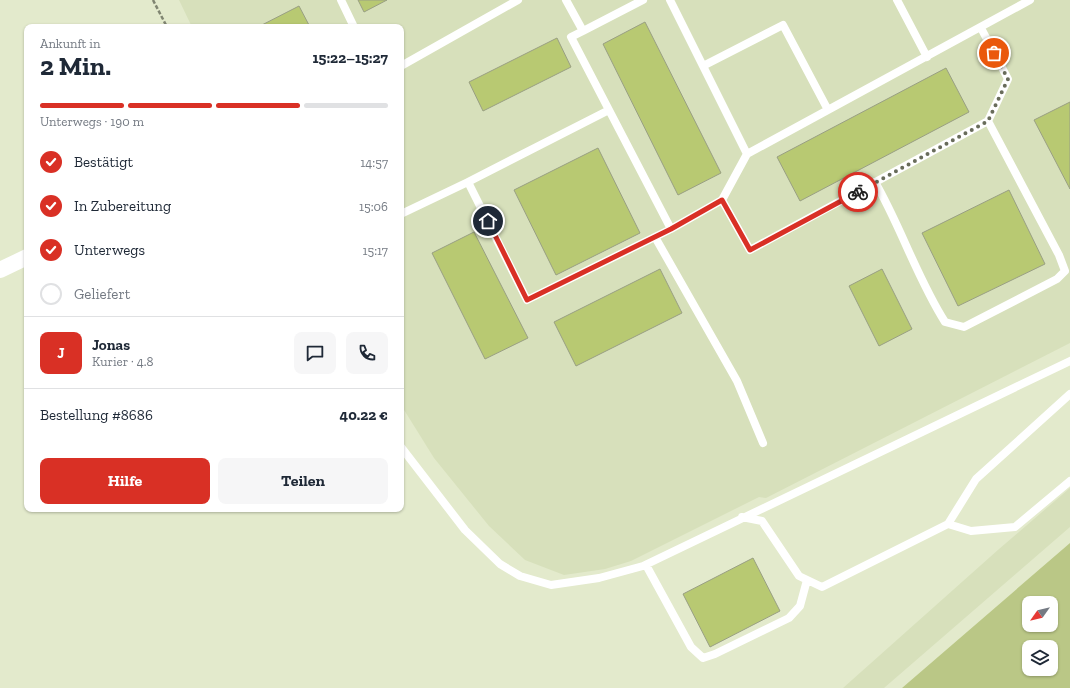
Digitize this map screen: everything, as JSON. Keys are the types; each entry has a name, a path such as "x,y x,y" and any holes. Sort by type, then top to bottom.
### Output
{"street":[{"path":"0,270 24,258"}],"lane":[{"path":"342,0 353,24"},
{"path":"404,64 518,0"},
{"path":"566,0 583,31"},
{"path":"643,0 571,37 671,229"},
{"path":"670,0 747,154"},
{"path":"897,0 927,57"},
{"path":"468,182 527,300 671,229 722,200 747,154 1030,0"},
{"path":"703,66 783,25 828,110"},
{"path":"722,200 750,250 988,121 1008,79 981,28"},
{"path":"404,213 468,182 609,110"},
{"path":"875,182 887,204 902,239 935,306 945,322 964,327 1057,279 1068,269 1059,255 988,121"},
{"path":"655,237 737,381 763,443"},
{"path":"404,451 465,530 500,564 520,576 551,585 599,578 646,564 1070,361"},
{"path":"742,517 762,521 799,576 822,587 948,524 976,479 1070,394"},
{"path":"948,524 971,531 1015,527 1070,481"},
{"path":"646,564 691,647 703,658 715,654 789,618 800,606 807,580"}],"path":[{"path":"154,0 166,24"}],"shaded area":[{"path":"179,0 1070,0 1070,343 766,498 759,497 631,561 605,569 564,575 525,560 489,526 434,458 404,410 404,24 191,24"},
{"path":"1070,488 1070,527 884,688 843,688 999,549"}],"green space":[{"path":"1070,543 1070,688 902,688"}],"building":[{"path":"358,0 387,0 364,12"},
{"path":"299,6 308,24 264,24"},
{"path":"645,22 721,173 678,195 603,44"},
{"path":"557,38 571,67 483,111 469,82"},
{"path":"946,68 969,112 800,201 777,157"},
{"path":"1070,102 1070,189 1034,120"},
{"path":"598,148 640,233 556,275 514,190"},
{"path":"1009,190 1045,264 958,306 922,233"},
{"path":"474,232 528,338 485,359 432,253"},
{"path":"660,269 682,313 576,366 554,322"},
{"path":"882,269 912,329 879,346 849,286"},
{"path":"753,558 780,611 710,647 683,594"}],"way so far":[{"path":"858,192 988,121 1008,79 994,53"}],"route":[{"path":"488,221 527,300 671,229 722,200 750,250 858,192"}]}
